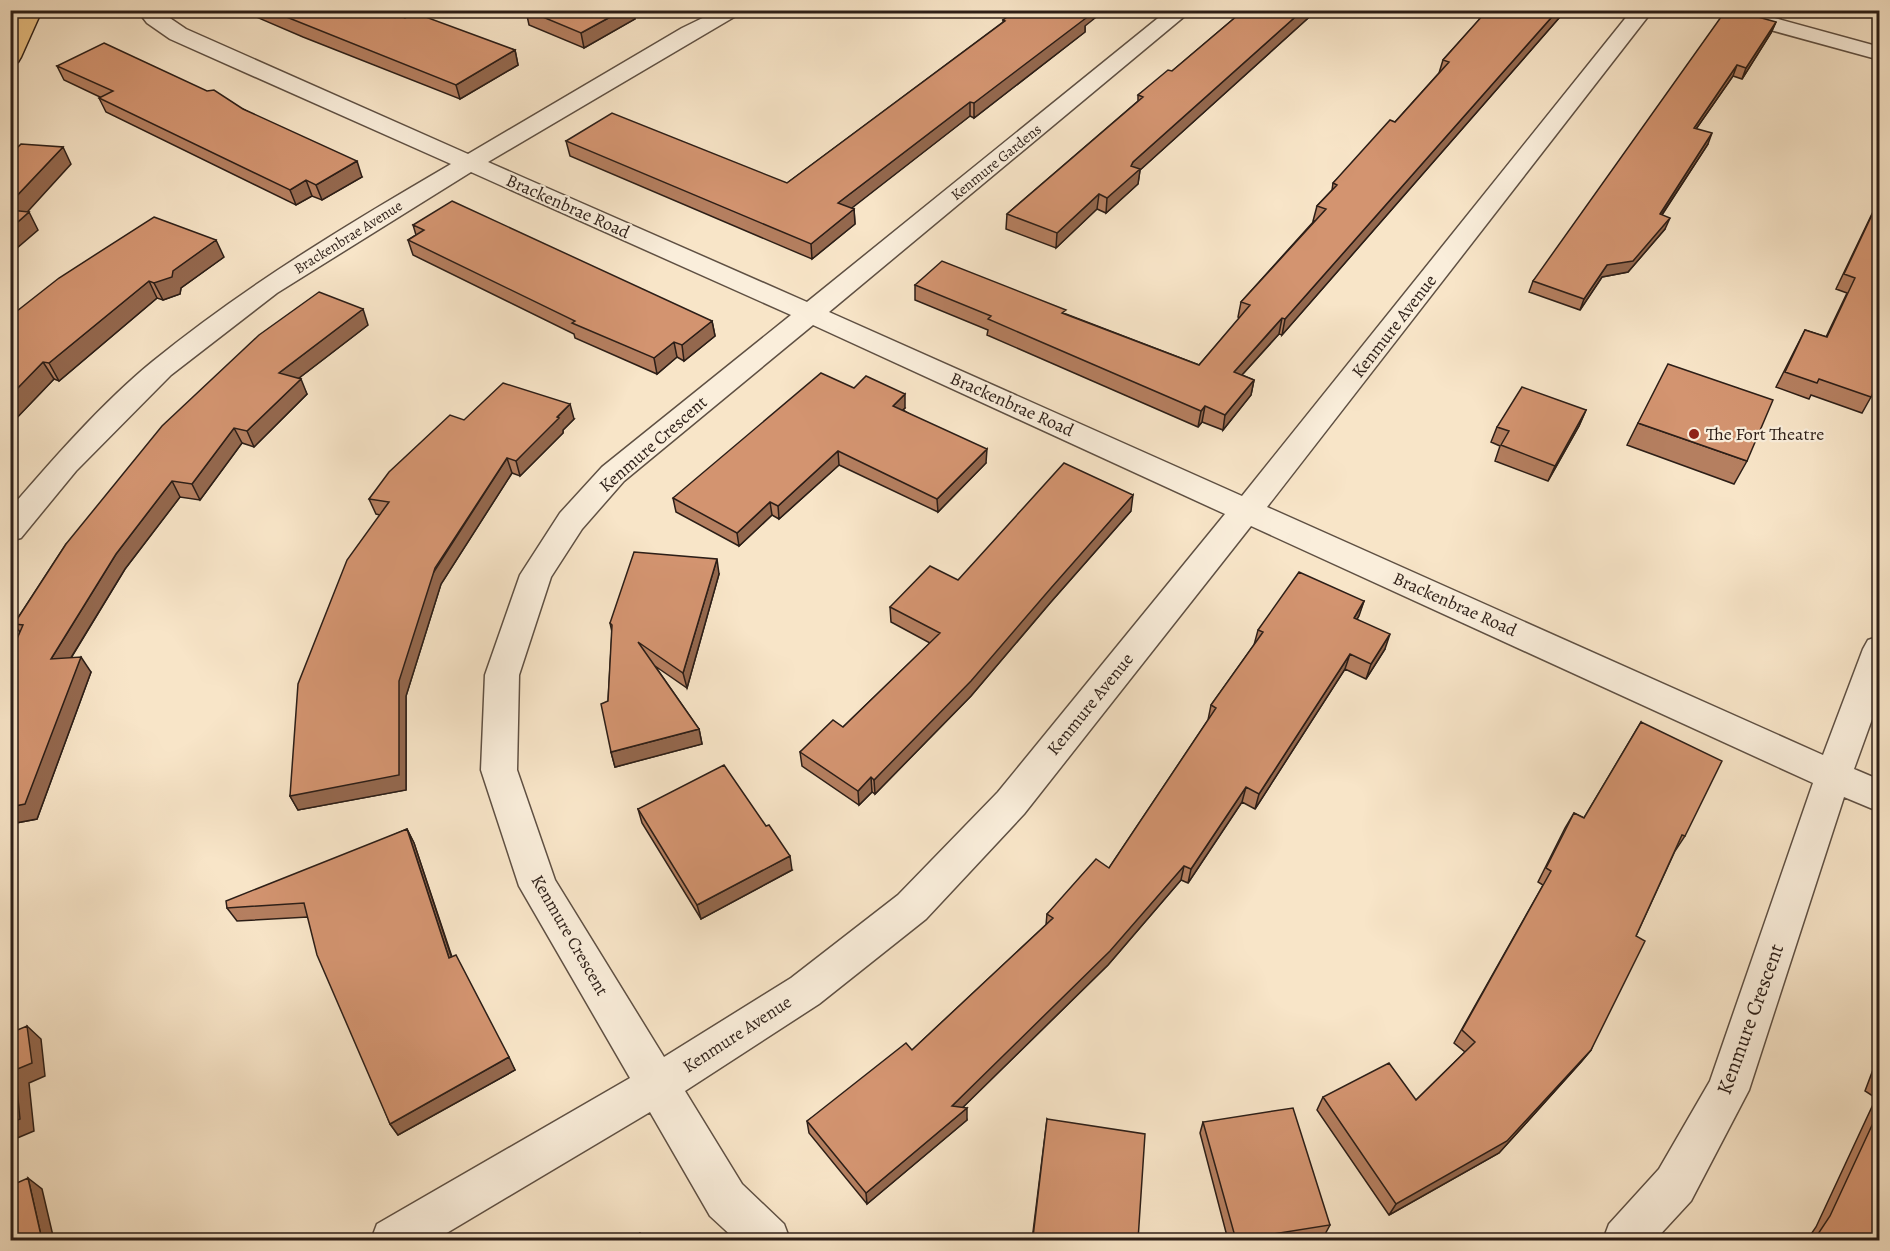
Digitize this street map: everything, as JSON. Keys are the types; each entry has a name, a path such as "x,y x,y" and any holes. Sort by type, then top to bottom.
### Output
{"main road":[{"path":"10,57 33,10"}],"street":[{"name":"Brackenbrae Road","path":"147,10 154,20 178,34 809,313 1880,796"},
{"name":"Brackenbrae Avenue","path":"10,530 65,464 161,369 268,287 690,33 735,10"},
{"name":"Kenmure Gardens","path":"809,313 1182,10"},
{"name":"Kenmure Avenue","path":"393,1240 659,1084 805,991 912,907 1011,803 1247,510 1643,10"},
{"path":"1719,10 1880,54"},
{"name":"Kenmure Crescent","path":"768,1240 726,1200 659,1084 538,886 499,770 502,675 536,575 571,521 613,474 809,313"},
{"name":"Kenmure Crescent","path":"1624,1240 1675,1185 1728,1090 1833,776 1880,649"}],"building":[{"path":"269,10 385,10 405,18 415,13 515,50 456,85"},
{"path":"526,10 623,10 581,33"},
{"path":"1017,10 1088,10 1081,16 1086,18 974,103 970,102 838,203 854,209 811,244 566,141 612,113 787,183"},
{"path":"1244,10 1303,10 1133,162 1131,166 1140,169 1107,198 1099,194 1057,233 1007,214 1143,97 1138,95 1168,70 1172,71"},
{"path":"1484,10 1558,10 1285,319 1282,318 1234,372 1254,380 1225,415 1205,406 1201,411 988,319 991,316 915,285 942,261 1066,310 1062,313 1199,365 1250,305 1241,302 1326,209 1317,206 1337,185 1333,183 1390,120 1395,122 1449,62 1443,60 1484,14 1481,14"},
{"path":"1726,10 1776,22 1746,68 1737,65 1694,128 1712,133 1660,214 1670,218 1633,261 1607,265 1584,299 1533,281"},
{"path":"104,43 207,91 214,90 243,109 357,161 316,185 306,180 290,190 99,98 113,91 57,66"},
{"path":"21,144 63,147 10,203 10,151 14,151"},
{"path":"1880,198 1880,378 1871,397 1819,379 1817,383 1785,372 1805,330 1827,337 1855,278 1844,274"},
{"path":"452,201 712,321 682,345 674,342 654,358 572,323 575,321 408,240 424,230 413,225"},
{"path":"10,210 29,212 10,229"},
{"path":"154,217 216,240 173,271 172,277 154,283 149,281 49,363 43,362 10,396 10,310 17,311 59,278"},
{"path":"319,292 363,309 279,373 301,379 247,431 234,428 192,484 172,481 116,554 51,659 81,657 25,804 10,807 10,655 23,625 14,624 66,544 162,426 259,335"},
{"name":"The Fort Theatre","path":"1668,364 1773,400 1747,461 1638,423"},
{"path":"821,373 854,388 866,376 905,394 893,406 987,449 937,499 838,451 778,506 770,502 737,533 673,498"},
{"path":"503,383 570,404 516,461 507,458 435,568 399,681 399,775 290,796 298,684 347,560 389,502 369,499 389,472 450,415 464,420"},
{"path":"1522,387 1586,410 1555,466 1501,445 1509,431 1497,427"},
{"path":"1064,463 1133,495 971,681 874,780 871,777 858,791 800,752 833,720 843,727 940,633 890,607 930,566 958,580"},
{"path":"634,552 717,559 683,673 638,642 699,729 611,752 601,704 608,701 612,625 610,623"},
{"path":"1299,572 1364,601 1354,618 1390,634 1371,664 1350,654 1259,794 1246,787 1191,869 1184,866 1110,951 952,1106 967,1108 866,1193 807,1121 906,1043 912,1050 1053,918 1047,914 1096,859 1109,868 1216,708 1211,705 1263,632 1258,630"},
{"path":"1641,722 1722,761 1685,836 1682,835 1636,936 1645,941 1591,1050 1507,1141 1396,1204 1323,1097 1389,1063 1416,1100 1475,1042 1462,1030 1551,871 1546,868 1574,813 1584,818"},
{"path":"724,765 766,826 769,825 790,856 697,905 638,809"},
{"path":"407,829 449,958 456,955 509,1057 390,1124 317,955 304,903 227,908 226,901"},
{"path":"27,1026 32,1063 15,1070 20,1119 10,1123 10,1033"},
{"path":"1293,1108 1330,1225 1236,1240 1203,1122"},
{"path":"1880,1108 1880,1240 1814,1240 1830,1216"},
{"path":"1047,1119 1145,1134 1138,1240 1056,1240 1033,1237"},
{"path":"28,1178 42,1240 10,1240 10,1186"},
{"path":"640,1233 644,1240 628,1240"}],"place":[{"name":"The Fort Theatre","path":"1694,434"}]}
